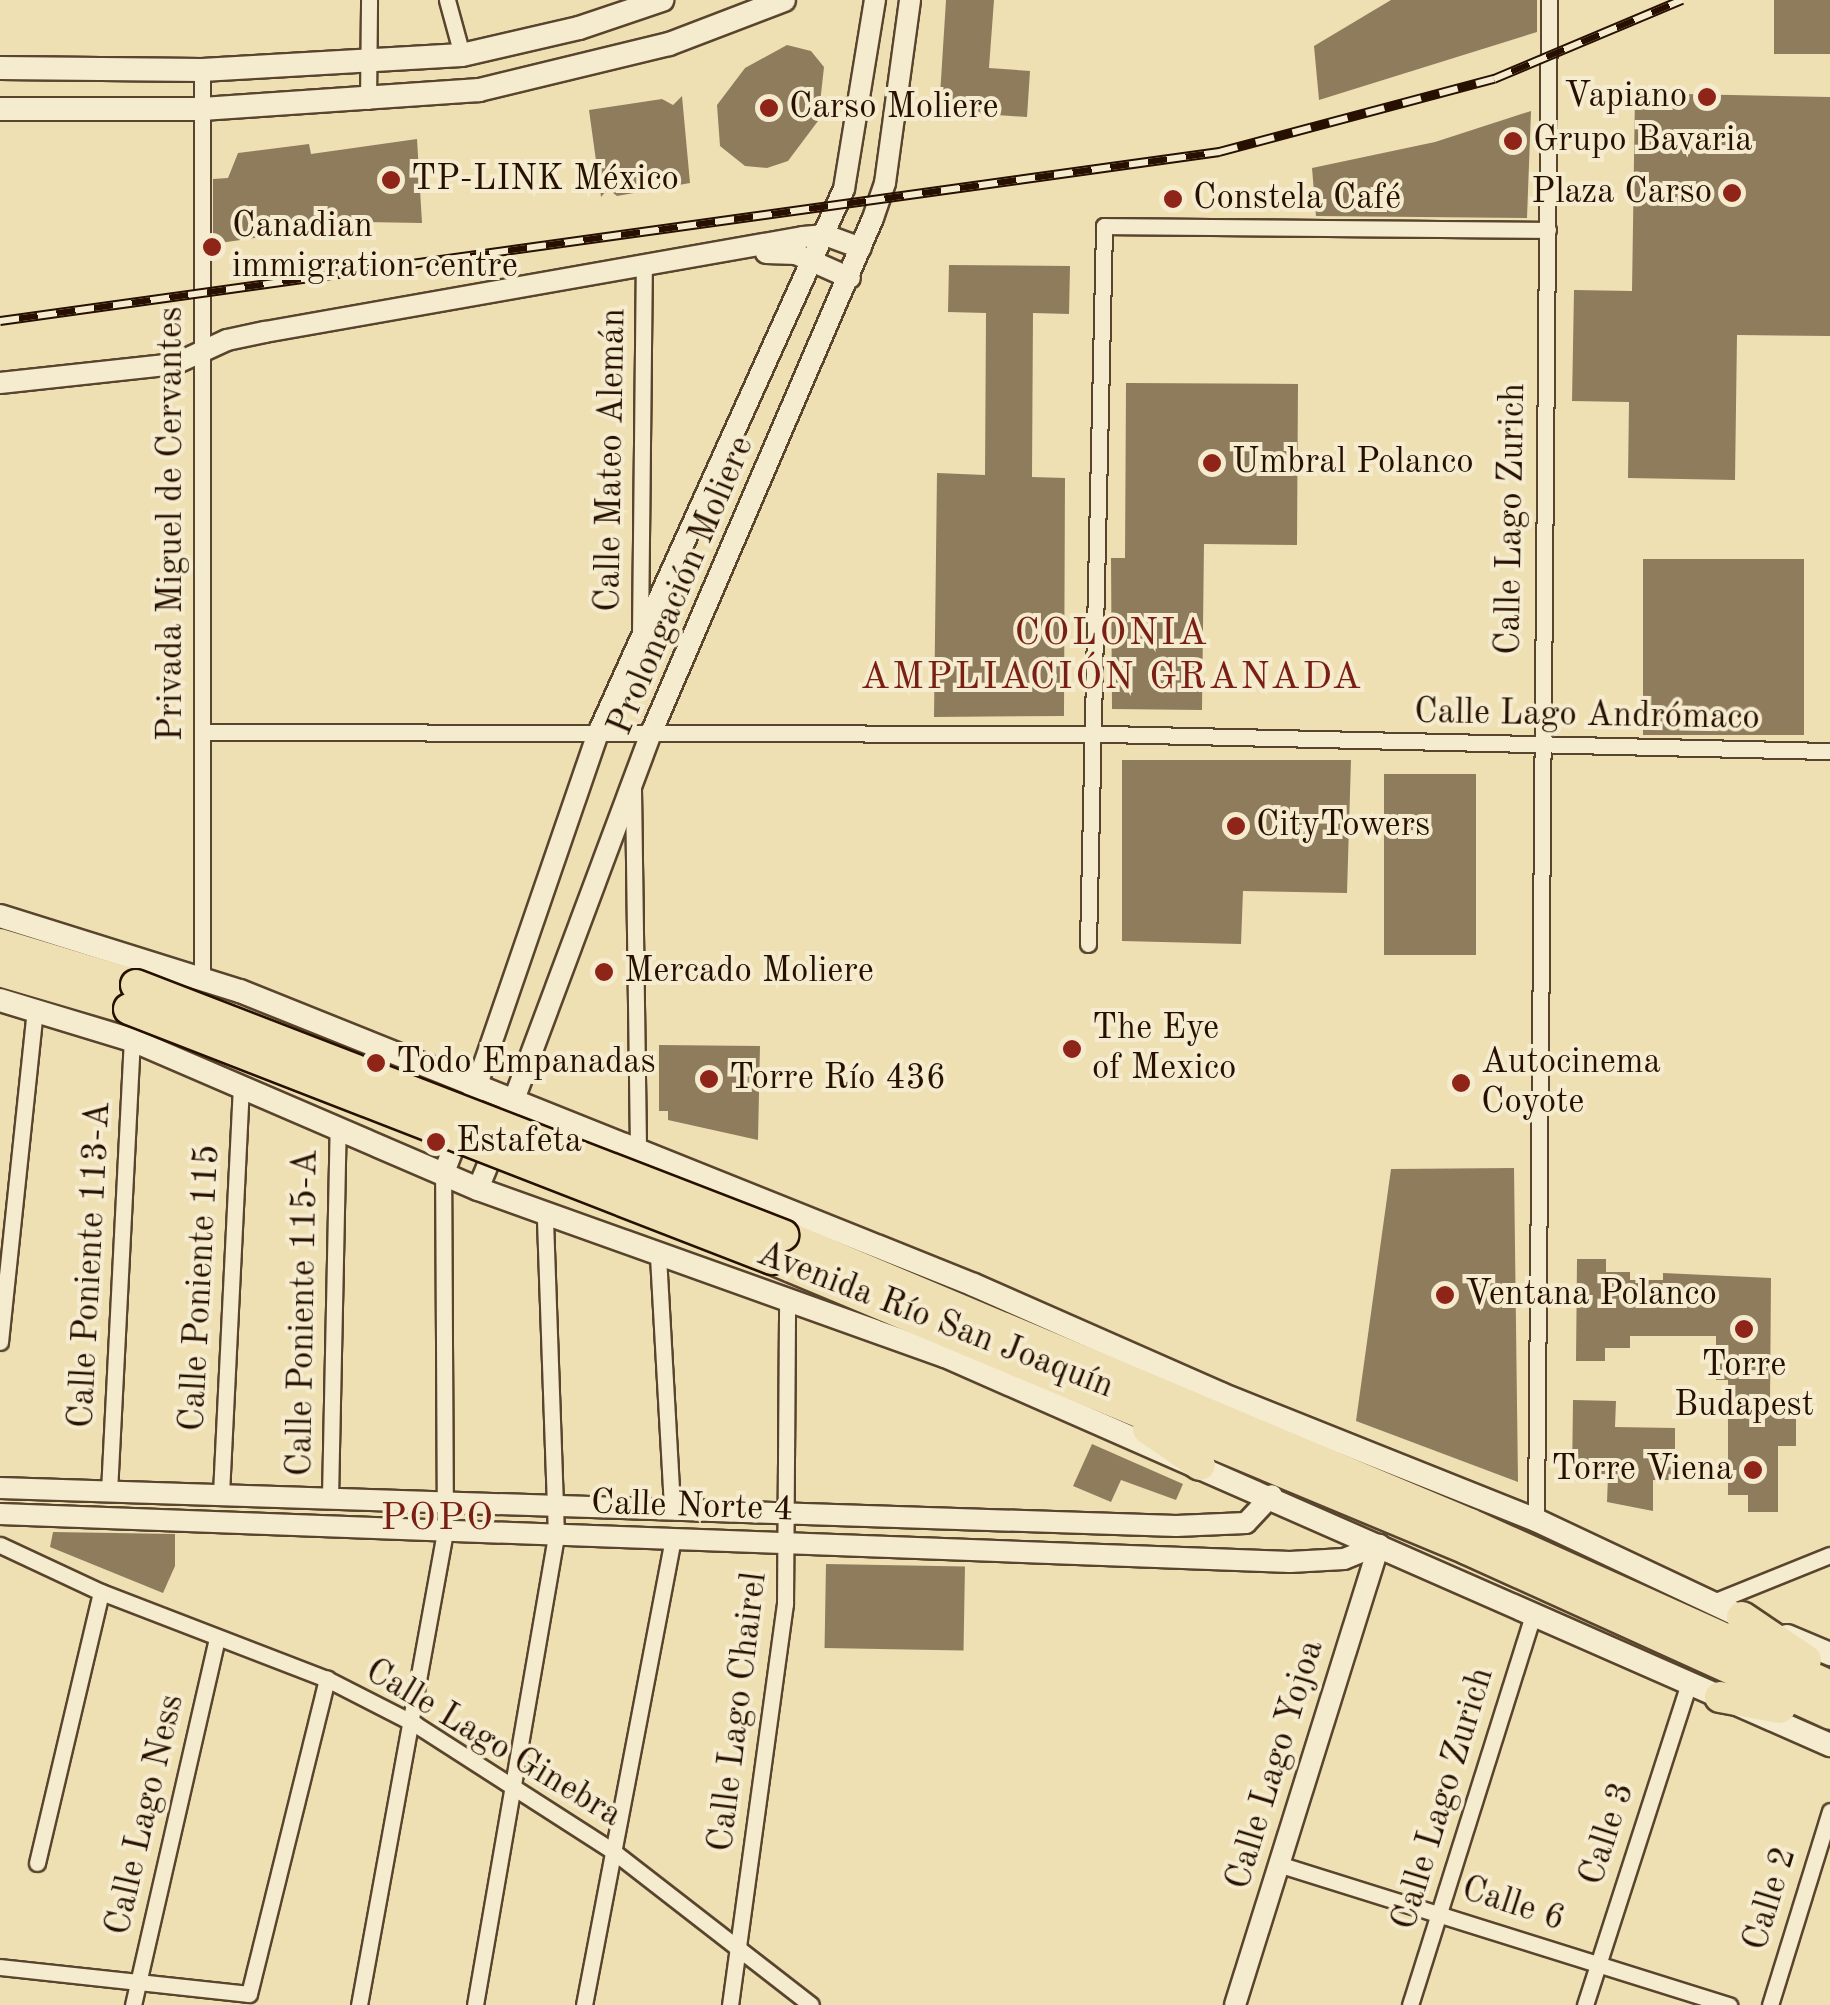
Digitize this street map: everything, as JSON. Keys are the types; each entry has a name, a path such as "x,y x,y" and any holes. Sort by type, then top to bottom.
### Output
{"highway":[{"name":"Avenida Río San Joaquín","path":"0,944 778,1247 1116,1387 1470,1524 1830,1686"},
{"name":"Avenida Río San Joaquín","path":"0,971 132,997"},
{"name":"Avenida Río San Joaquín","path":"1116,1387 1830,1717"},
{"path":"1116,1387 1222,1394"},
{"path":"1116,1387 1200,1465"},
{"path":"1742,1617 1830,1675"},
{"path":"1720,1697 1759,1700 1830,1717"}],"main road":[{"path":"0,109 202,109 368,101 479,90 669,44 784,0"},
{"path":"0,68 202,70 369,64 462,55 579,28 658,1 669,44"},
{"name":"Avenida Río San Joaquín","path":"0,916 240,991 974,1285 1222,1394 1536,1520 1830,1654"},
{"path":"206,1070 232,1036 240,991"},
{"name":"Avenida Río San Joaquín","path":"0,1000 132,1040 478,1189 786,1304 944,1356 1272,1496 1830,1745"}],"street":[{"path":"368,101 369,0"},
{"path":"447,0 462,55"},
{"name":"Prolongación Moliere","path":"444,1175 599,731 640,652 814,263 851,165 875,0"},
{"name":"Prolongación Moliere","path":"478,1189 652,731 850,278 885,183 910,0"},
{"name":"Calle Lago Zurich","path":"1536,1520 1538,746 1548,230 1548,0"},
{"name":"Privada Miguel de Cervantes","path":"202,70 202,978"},
{"path":"1088,944 1104,226 1548,230"},
{"path":"0,383 175,364 203,355 227,340 265,332 825,235 861,248"},
{"path":"734,251 796,254 850,278"},
{"name":"Calle Mateo Alemán","path":"640,652 644,269"},
{"name":"Calle Lago Andrómaco","path":"202,732 1093,733 1830,752"},
{"path":"633,788 638,1150"},
{"path":"0,1342 35,1011"},
{"name":"Calle Poniente 113-A","path":"109,1492 132,1040"},
{"name":"Calle Poniente 115","path":"221,1494 240,1086"},
{"name":"Calle Poniente 115-A","path":"330,1497 338,1130"},
{"path":"360,2005 415,1724 445,1532 444,1175"},
{"path":"475,2005 516,1788 556,1535 545,1215"},
{"path":"658,1256 672,1507"},
{"name":"Calle Lago Chairel","path":"730,2005 786,1604 786,1304"},
{"name":"Calle Norte 4","path":"0,1488 1234,1525 1255,1520 1272,1496"},
{"name":"Calle Norte 4","path":"0,1514 1290,1562 1344,1559 1379,1544"},
{"path":"584,2005 673,1539"},
{"name":"Calle Lago Yojoa","path":"1235,2005 1379,1544"},
{"name":"Calle Lago Ginebra","path":"0,1545 100,1592 327,1679 415,1724 614,1852 811,2005"},
{"path":"1711,1603 1830,1556"},
{"path":"38,1862 100,1592"},
{"name":"Calle Lago Zurich","path":"1410,2005 1534,1612"},
{"name":"Calle Lago Ness","path":"133,2005 217,1638"},
{"path":"0,1967 249,1994 327,1679"},
{"name":"Calle 3","path":"1585,2005 1689,1683"},
{"name":"Calle 2","path":"1770,2005 1830,1812"},
{"name":"Calle 6","path":"1278,1864 1729,2005"}],"building":[{"path":"946,0 994,0 989,68 1030,71 1027,117 939,111"},
{"path":"1391,0 1537,0 1537,32 1319,100 1314,46"},
{"path":"1774,0 1830,0 1830,54 1774,54"},
{"name":"Carso Moliere","path":"787,45 811,51 824,67 818,121 788,161 767,168 745,166 720,146 717,105 745,68"},
{"name":"Plaza Carso","path":"1635,93 1830,97 1830,336 1737,335 1735,480 1628,478 1629,402 1572,401 1574,290 1632,291"},
{"path":"682,96 690,183 617,196 608,189 601,197 589,110 662,99 673,105"},
{"path":"1531,111 1527,218 1316,216 1312,168 1435,142"},
{"path":"417,139 422,223 365,222 213,244 213,179 228,178 238,153 309,144 311,154"},
{"path":"949,265 1070,266 1069,314 1033,313 1032,477 1065,478 1064,716 934,717 937,473 985,475 986,313 948,312"},
{"name":"Umbral Polanco","path":"1126,383 1298,384 1297,545 1204,544 1202,710 1112,709 1111,558 1125,558"},
{"path":"1643,559 1804,559 1804,735 1643,735"},
{"name":"CityTowers","path":"1122,760 1351,760 1347,893 1243,891 1241,944 1122,941"},
{"path":"1384,774 1476,774 1476,955 1384,955"},
{"name":"Torre Río 436","path":"659,1045 760,1046 758,1140 668,1120 668,1111 659,1111"},
{"name":"Ventana Polanco","path":"1514,1168 1518,1482 1356,1421 1391,1169"},
{"path":"1577,1259 1606,1259 1606,1272 1630,1272 1630,1280 1663,1280 1663,1273 1771,1278 1770,1403 1796,1403 1796,1446 1778,1446 1778,1512 1748,1512 1748,1495 1728,1495 1728,1380 1716,1380 1716,1336 1630,1336 1630,1348 1605,1348 1605,1361 1576,1361"},
{"path":"1573,1400 1616,1401 1615,1427 1675,1428 1675,1480 1653,1480 1653,1511 1607,1502 1608,1476 1572,1476"},
{"path":"1092,1444 1183,1484 1176,1500 1121,1480 1111,1502 1073,1486"},
{"path":"53,1532 175,1534 175,1566 163,1593 50,1547"},
{"path":"826,1564 965,1566 964,1650 825,1648"}],"railway":[{"path":"0,321 1219,152 1494,79 1682,0"}],"place":[{"name":"Vapiano","path":"1707,97"},
{"name":"Carso Moliere","path":"769,108"},
{"name":"Grupo Bavaria","path":"1513,141"},
{"name":"TP-LINK México","path":"391,180"},
{"name":"Plaza Carso","path":"1732,193"},
{"name":"Constela Café","path":"1173,199"},
{"name":"Canadian immigration centre","path":"212,247"},
{"name":"Umbral Polanco","path":"1212,463"},
{"name":"CityTowers","path":"1236,826"},
{"name":"Mercado Moliere","path":"604,972"},
{"name":"The Eye of Mexico","path":"1072,1049"},
{"name":"Todo Empanadas","path":"376,1063"},
{"name":"Torre Río 436","path":"709,1079"},
{"name":"Autocinema Coyote","path":"1461,1083"},
{"name":"Estafeta","path":"436,1142"},
{"name":"Ventana Polanco","path":"1445,1295"},
{"name":"Torre Budapest","path":"1744,1329"},
{"name":"Torre Viena","path":"1753,1470"}],"district":[{"name":"COLONIA AMPLIACIÓN GRANADA","path":"1112,657"},
{"name":"POPO","path":"438,1520"}]}
